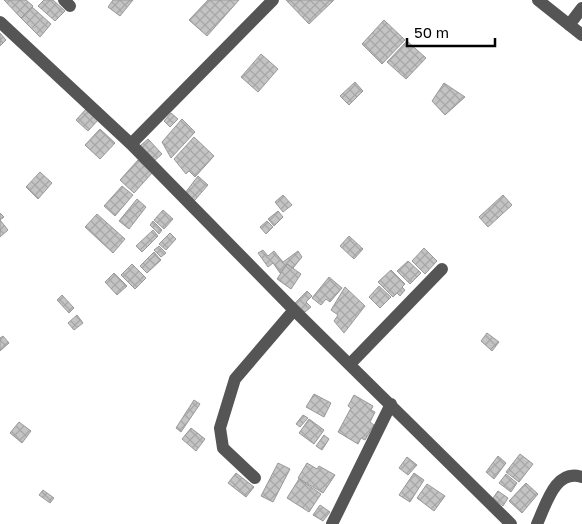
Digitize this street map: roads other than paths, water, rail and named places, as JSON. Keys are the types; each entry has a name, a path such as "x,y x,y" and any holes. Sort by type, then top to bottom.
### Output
{"street":[{"path":"131,144 273,0"},
{"path":"538,0 582,35"},
{"path":"569,25 582,8"},
{"path":"0,22 131,144 294,310 511,524"},
{"path":"350,364 442,269"},
{"path":"255,478 223,448 220,428 235,379 294,310"},
{"path":"332,524 391,404"},
{"path":"537,524 555,486 562,479 575,475 582,477"}]}
